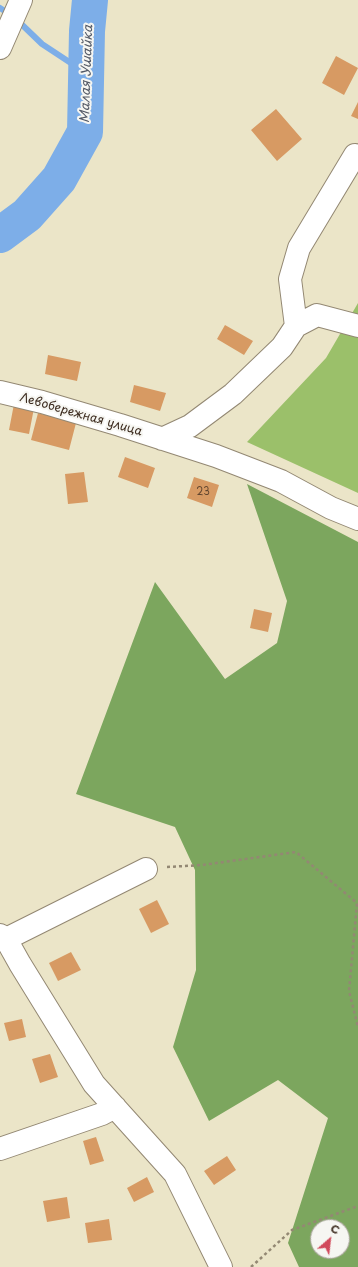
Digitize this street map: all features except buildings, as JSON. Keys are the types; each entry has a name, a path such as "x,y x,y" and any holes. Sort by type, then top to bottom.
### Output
{"street":[{"path":"0,48 17,2"},
{"path":"296,326 290,279 299,248 355,155"},
{"path":"162,439 190,426 233,394 282,347 296,326 317,315 358,326"},
{"name":"Левобережная улица","path":"0,392 113,422 216,456 281,481 332,508 358,519"},
{"path":"146,869 3,937 94,1084 175,1174 221,1267"},
{"path":"0,1149 102,1114 115,1107"}],"path":[{"path":"146,869 202,865 296,852 357,903 349,991 358,1027"},
{"path":"251,1267 292,1230 358,1206"}],"green space":[{"path":"358,303 358,493 247,442 326,358"},
{"path":"247,484 358,542 358,1267 299,1267 288,1243 328,1118 278,1080 209,1121 173,1047 196,970 195,870 175,827 76,794 155,582 225,679 277,643 287,601"}],"waterway":[{"name":"Малая Ушайка","path":"0,235 27,215 59,179 85,132 87,31 90,0"},
{"path":"0,8 14,17 42,44 86,73"}]}
